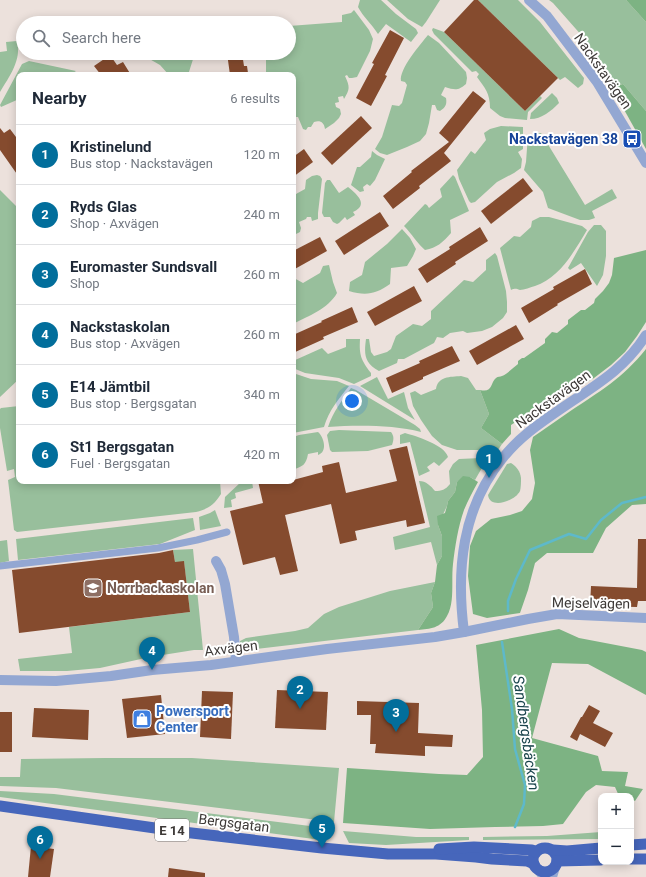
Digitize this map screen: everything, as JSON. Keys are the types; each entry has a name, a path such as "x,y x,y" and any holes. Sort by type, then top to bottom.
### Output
{"highway":[{"name":"Bergsgatan","path":"0,806 182,832 308,847 388,854 436,854 528,862 539,870 545,872 555,868 598,861"},
{"path":"634,845 646,844"},
{"name":"Bergsgatan","path":"345,850 474,847 532,850 536,852 546,848 567,851 598,848"},
{"path":"553,850 557,857 555,868"},
{"path":"536,852 534,860 539,870"},
{"path":"634,859 646,859"}],"street":[{"name":"Nackstavägen","path":"529,0 547,16 597,82 646,164"},
{"name":"Nackstavägen","path":"464,632 461,608 461,574 464,544 470,518 477,498 489,478 502,459 527,434 600,383 616,370 630,356 646,335"},
{"path":"0,566 158,548 227,532"},
{"path":"216,561 221,570 225,584 234,637 236,661"},
{"name":"Mejselvägen","path":"464,632 556,614 646,618"},
{"name":"Axvägen","path":"0,680 56,681 112,676 435,637 464,632"}],"green space":[{"path":"360,0 381,0 396,14 416,29 418,33 411,42 386,24 378,34 358,7"},
{"path":"387,0 440,0 422,27 408,19"},
{"path":"478,0 518,0 540,22 584,78 583,84 578,88 565,77 560,80"},
{"path":"549,0 626,0 646,22 646,111 623,84 612,88 583,37"},
{"path":"626,0 646,0 646,22"},
{"path":"354,10 369,30 373,39 370,51 357,77 349,78 347,75 345,76 349,88 344,99 343,96 338,97 339,102 335,103 336,107 340,109 341,114 339,118 325,129 323,123 318,121 314,122 311,127 308,127 306,130 303,129 298,117 296,117 296,72 266,72 266,60 296,60 296,25 342,22 342,15 351,13"},
{"path":"433,28 444,32 525,111 540,96 542,98 528,112 527,120 505,118 490,108 488,94 477,77 479,74 476,71 472,72 434,34 432,30"},
{"path":"428,35 439,43 466,72 466,84 461,88 456,89 445,87 441,95 446,98 446,105 440,111 437,110 435,105 432,105 426,134 420,141 387,155 380,153 375,149 382,137 392,105 399,106 402,103 407,85 405,82 401,81 403,70"},
{"path":"16,41 17,60 11,74 0,92 0,52 7,51 6,42"},
{"path":"151,60 193,60 189,72 166,72 160,65"},
{"path":"29,61 76,71 18,72 22,64"},
{"path":"16,75 16,100 1,107 0,105"},
{"path":"623,84 646,111 646,149 612,88"},
{"path":"552,93 557,98 559,103 542,116 530,119 531,113"},
{"path":"501,126 523,127 523,149 518,152 522,159 521,168 497,182 475,202 471,203 459,179 457,170 471,151 475,154 486,140 484,133 490,129"},
{"path":"541,133 585,205 612,189 617,198 592,211 595,218 580,220 548,208 543,192 524,170 528,135"},
{"path":"372,151 385,159 375,180 370,186 367,184 363,187 364,191 360,192 351,185 357,167 360,167 371,157"},
{"path":"317,175 322,179 318,219 312,221 311,217 307,217 299,222 301,228 300,232 296,234 296,194 305,189 306,180"},
{"path":"453,175 469,211 450,220 451,233 440,244 425,250 404,226 425,204 429,208 442,197 440,189"},
{"path":"327,180 330,180 339,193 348,187 358,196 361,202 359,208 353,212 355,215 347,220 345,217 337,224 333,222 330,217 324,217 322,213 325,183"},
{"path":"0,190 16,206 16,382 0,397"},
{"path":"540,217 549,217 582,226 587,230 566,262 552,277 535,286 522,290 511,290 500,248 514,236 520,237 531,227 532,221"},
{"path":"594,225 601,225 606,231 606,256 603,275 597,286 581,263 570,270 568,268 588,232"},
{"path":"402,229 410,238 416,249 407,266 391,268 390,284 380,290 366,294 349,291 350,282 362,275 365,262 387,244"},
{"path":"646,250 646,322 625,352 594,378 554,403 551,399 511,425 511,434 502,444 481,428 489,414 480,390 484,391 489,389 496,378 506,374 518,364 518,361 545,343 545,339 552,332 557,333 568,324 568,320 581,310 585,310 594,303 595,299 609,283 612,275 614,258"},
{"path":"495,253 506,291 507,312 503,318 492,327 482,331 467,333 463,331 450,333 443,338 437,337 434,343 404,359 398,359 397,363 379,371 370,365 365,354 366,339 369,339 371,352 374,356 387,352 391,349 396,336 413,324 422,326 431,319 431,311 464,280 473,282 486,270 486,260"},
{"path":"329,265 337,293 323,308 296,322 296,279 303,283 320,273 323,266"},
{"path":"346,339 360,339 361,357 371,373 371,376 354,384 339,378 305,373 296,369 296,360 322,348 328,354 346,347"},
{"path":"646,349 646,504 632,505 606,528 593,553 547,553 535,563 520,613 487,618 473,614 468,576 470,546 476,531 491,519 522,511 532,499 535,483 530,450 533,437 610,384"},
{"path":"296,374 311,379 337,381 349,386 331,410 324,427 296,432"},
{"path":"461,376 468,378 476,390 480,390 489,414 481,428 502,444 498,450 457,450 442,445 432,436 413,406 410,393 415,391 421,395 436,389 437,385 442,379"},
{"path":"377,377 388,399 404,392 408,408 415,420 360,386"},
{"path":"351,388 415,425 421,432 375,426 328,427 335,411"},
{"path":"16,406 16,484 220,484 221,494 210,506 196,512 17,532 14,530 8,480 15,477 14,469 7,471 0,428 1,408"},
{"path":"330,431 391,432 393,441 392,445 368,451 332,452 330,450 327,435"},
{"path":"318,432 322,437 324,448 318,455 318,452 308,454 304,465 296,468 296,436"},
{"path":"405,433 436,445 446,453 448,457 439,466 434,462 427,467 430,471 419,476 410,442 400,444 400,435"},
{"path":"488,458 490,462 487,468 483,466 475,480 470,477 457,482 455,492 448,501 438,525 442,536 442,556 437,565 431,542 395,550 393,537 430,527 419,481 426,483 435,491 443,490 450,484 449,471 453,464 459,459"},
{"path":"511,463 520,473 520,491 508,501 498,503 493,502 490,500 488,495 507,464"},
{"path":"463,476 470,477 478,482 464,510 458,530 453,564 451,604 447,616 442,623 431,628 418,630 433,607 431,593 435,582 437,565 442,556 442,536 438,525 437,516 445,513 448,501 455,492 457,482"},
{"path":"239,484 252,484 253,488 235,493 236,498 231,500 232,507 224,508 225,497"},
{"path":"215,510 221,526 200,530 199,517"},
{"path":"193,518 195,530 160,544 18,560 16,539"},
{"path":"7,540 9,561 0,563 0,541"},
{"path":"193,549 203,650 150,657 100,668 67,671 20,671 18,659 72,653 69,627 190,612 184,562 175,562 173,550"},
{"path":"435,582 431,593 433,607 418,630 240,651 240,641 246,638 308,628 324,614 339,607 390,591"},
{"path":"559,629 579,638 646,652 646,695 588,664 552,663 532,738 598,756 602,771 628,772 625,786 643,789 635,801 634,793 618,793 615,787 596,785 586,792 563,824 543,826 430,829 343,823 347,768 467,775 483,757 482,710 476,645"},
{"path":"192,758 339,768 334,822 56,788 0,786 0,777 20,777 21,759"},
{"path":"0,791 54,794 334,829 330,835 321,840 0,797"},
{"path":"343,831 416,837 469,837 469,840 386,845 349,843"},
{"path":"598,832 598,839 483,840 483,837 547,836"}],"building":[{"path":"474,0 478,0 558,78 525,111 444,32"},
{"path":"390,30 404,38 385,75 387,76 371,106 356,98 374,64 372,63"},
{"path":"103,60 114,60 117,65 123,62 129,72 99,72 94,66"},
{"path":"228,60 243,60 244,66 247,66 248,72 230,72"},
{"path":"473,91 486,101 444,153 451,161 393,209 383,196 412,172 411,171 449,142 439,133"},
{"path":"361,116 372,128 332,165 321,153"},
{"path":"0,128 4,133 10,129 16,137 16,173 0,150"},
{"path":"304,149 313,162 296,175 296,155"},
{"path":"523,178 533,191 491,224 481,211"},
{"path":"380,212 389,226 344,255 335,241"},
{"path":"480,227 488,241 455,262 456,264 427,283 418,269 450,249 449,247"},
{"path":"320,237 327,251 296,268 296,249"},
{"path":"585,269 592,284 557,304 558,305 529,323 521,308 554,289 553,287"},
{"path":"414,286 422,301 375,326 367,312"},
{"path":"352,307 358,322 323,337 324,339 296,352 296,334 322,322 321,321"},
{"path":"516,325 524,339 477,365 469,351"},
{"path":"452,346 460,361 423,377 423,379 392,393 386,378 420,363 419,361"},
{"path":"407,446 425,523 407,527 406,520 355,531 357,540 340,544 331,504 285,515 298,571 280,575 275,557 243,565 230,511 263,503 259,484 296,484 296,479 323,472 322,466 339,462 346,493 397,481 389,450"},
{"path":"638,539 646,539 646,601 638,601 637,607 590,606 591,586 637,588"},
{"path":"173,550 175,562 184,561 190,612 19,633 12,570 159,553"},
{"path":"277,690 328,692 326,730 275,728"},
{"path":"202,691 233,692 231,739 200,737"},
{"path":"161,695 165,734 127,738 122,699"},
{"path":"357,701 419,703 418,733 453,735 452,747 425,746 425,756 375,753 376,744 370,744 371,715 357,715"},
{"path":"589,705 600,711 593,723 613,733 605,747 580,734 577,741 570,737"},
{"path":"34,708 89,710 88,740 32,737"},
{"path":"0,712 12,712 12,752 0,752"},
{"path":"31,846 54,849 50,877 28,877"},
{"path":"169,868 205,873 205,877 168,877"}],"waterway":[{"name":"Sandbergsbäcken","path":"508,611 508,601 516,579 530,550 569,534 586,539 601,520 622,503 646,497"},
{"name":"Sandbergsbäcken","path":"502,642 512,709 515,749 525,785 524,804 515,827"}],"place":[{"name":"Nackstavägen 38","path":"632,139"},
{"name":"Kristinelund","path":"489,478"},
{"name":"Norrbackaskolan","path":"93,588"},
{"name":"Nackstaskolan","path":"152,670"},
{"name":"Ryds Glas","path":"300,709"},
{"name":"Powersport Center","path":"142,719"},
{"name":"Euromaster Sundsvall","path":"396,732"},
{"name":"E14 Jämtbil","path":"322,848"},
{"name":"St1 Bergsgatan","path":"40,859"}]}
